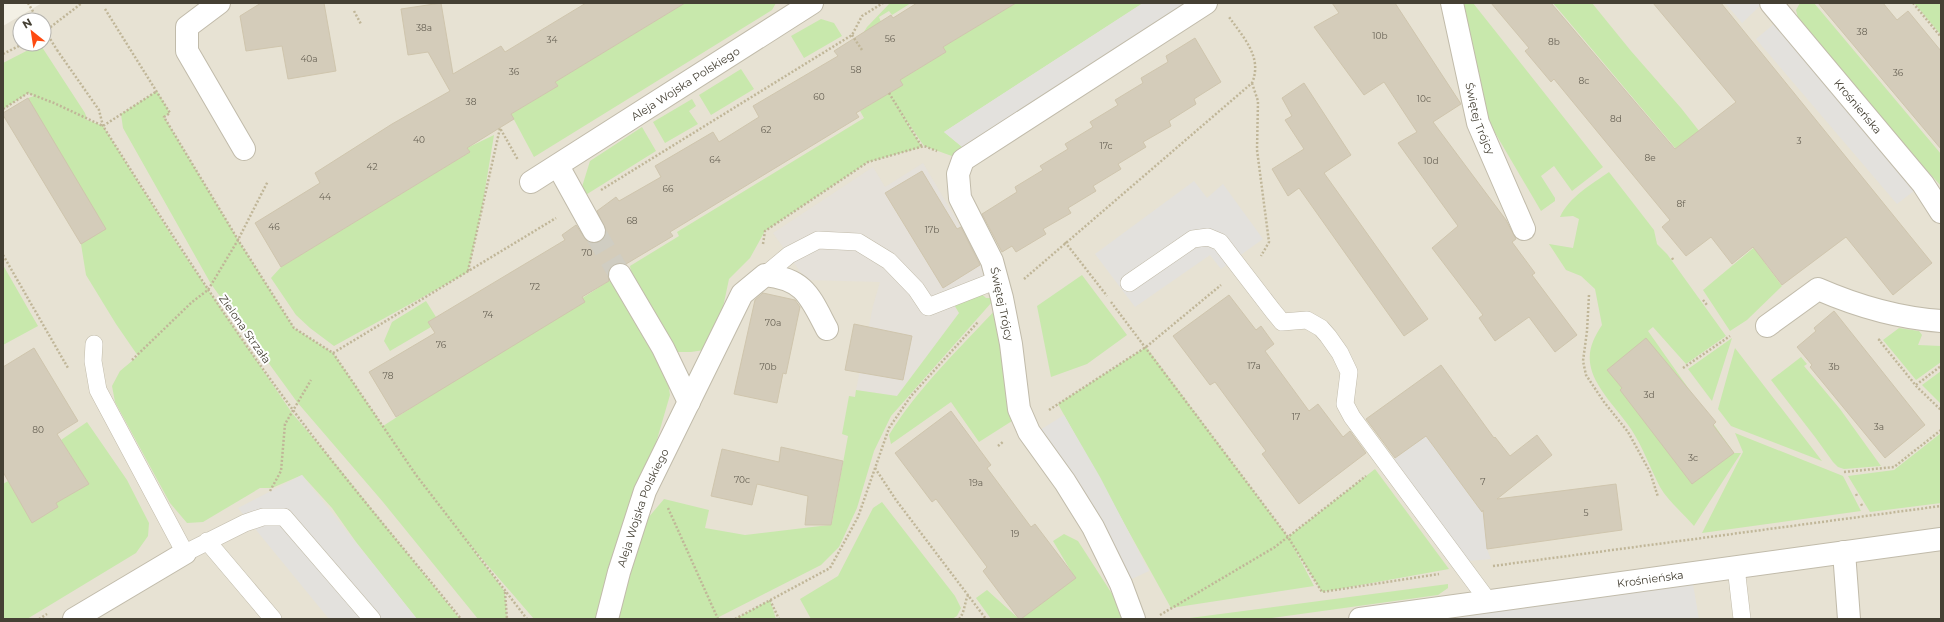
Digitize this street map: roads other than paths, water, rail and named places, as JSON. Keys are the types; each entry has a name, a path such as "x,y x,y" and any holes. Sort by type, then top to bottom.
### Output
{"street":[{"path":"219,3 187,27 187,51 244,149"},
{"name":"Aleja Wojska Polskiego","path":"531,182 812,3"},
{"name":"Świętej Trójcy","path":"1144,619 1121,584 1092,526 1065,482 1026,425 1019,409 1014,386 1011,344 997,280 992,261 960,198 958,174 964,160 1206,3"},
{"name":"Świętej Trójcy","path":"1452,3 1478,123 1524,230"},
{"name":"Krośnieńska","path":"1774,4 1923,184 1941,212"},
{"path":"558,166 594,231"},
{"path":"620,275 663,348 690,402"},
{"path":"761,279 782,276 806,291 827,329"},
{"name":"Aleja Wojska Polskiego","path":"607,619 619,572 644,494 742,294 761,279"},
{"path":"1767,326 1818,288 1850,303 1908,318 1941,320"},
{"name":"Krośnieńska","path":"1360,619 1941,539"},
{"path":"1844,552 1849,619"},
{"path":"74,619 185,553"}],"lane":[{"path":"1129,283 1193,239 1208,237 1220,242 1282,322 1307,320 1321,328 1340,353 1349,372 1345,404 1385,462 1489,602"},
{"path":"761,279 789,255 818,240 858,242 889,261 916,289 928,307 997,280"},
{"path":"94,344 93,361 98,390 185,553 240,525 263,516 284,517 372,619"},
{"path":"207,541 273,619"},
{"path":"1736,567 1742,619"}],"tunnel":[{"path":"594,231 620,275"}]}
